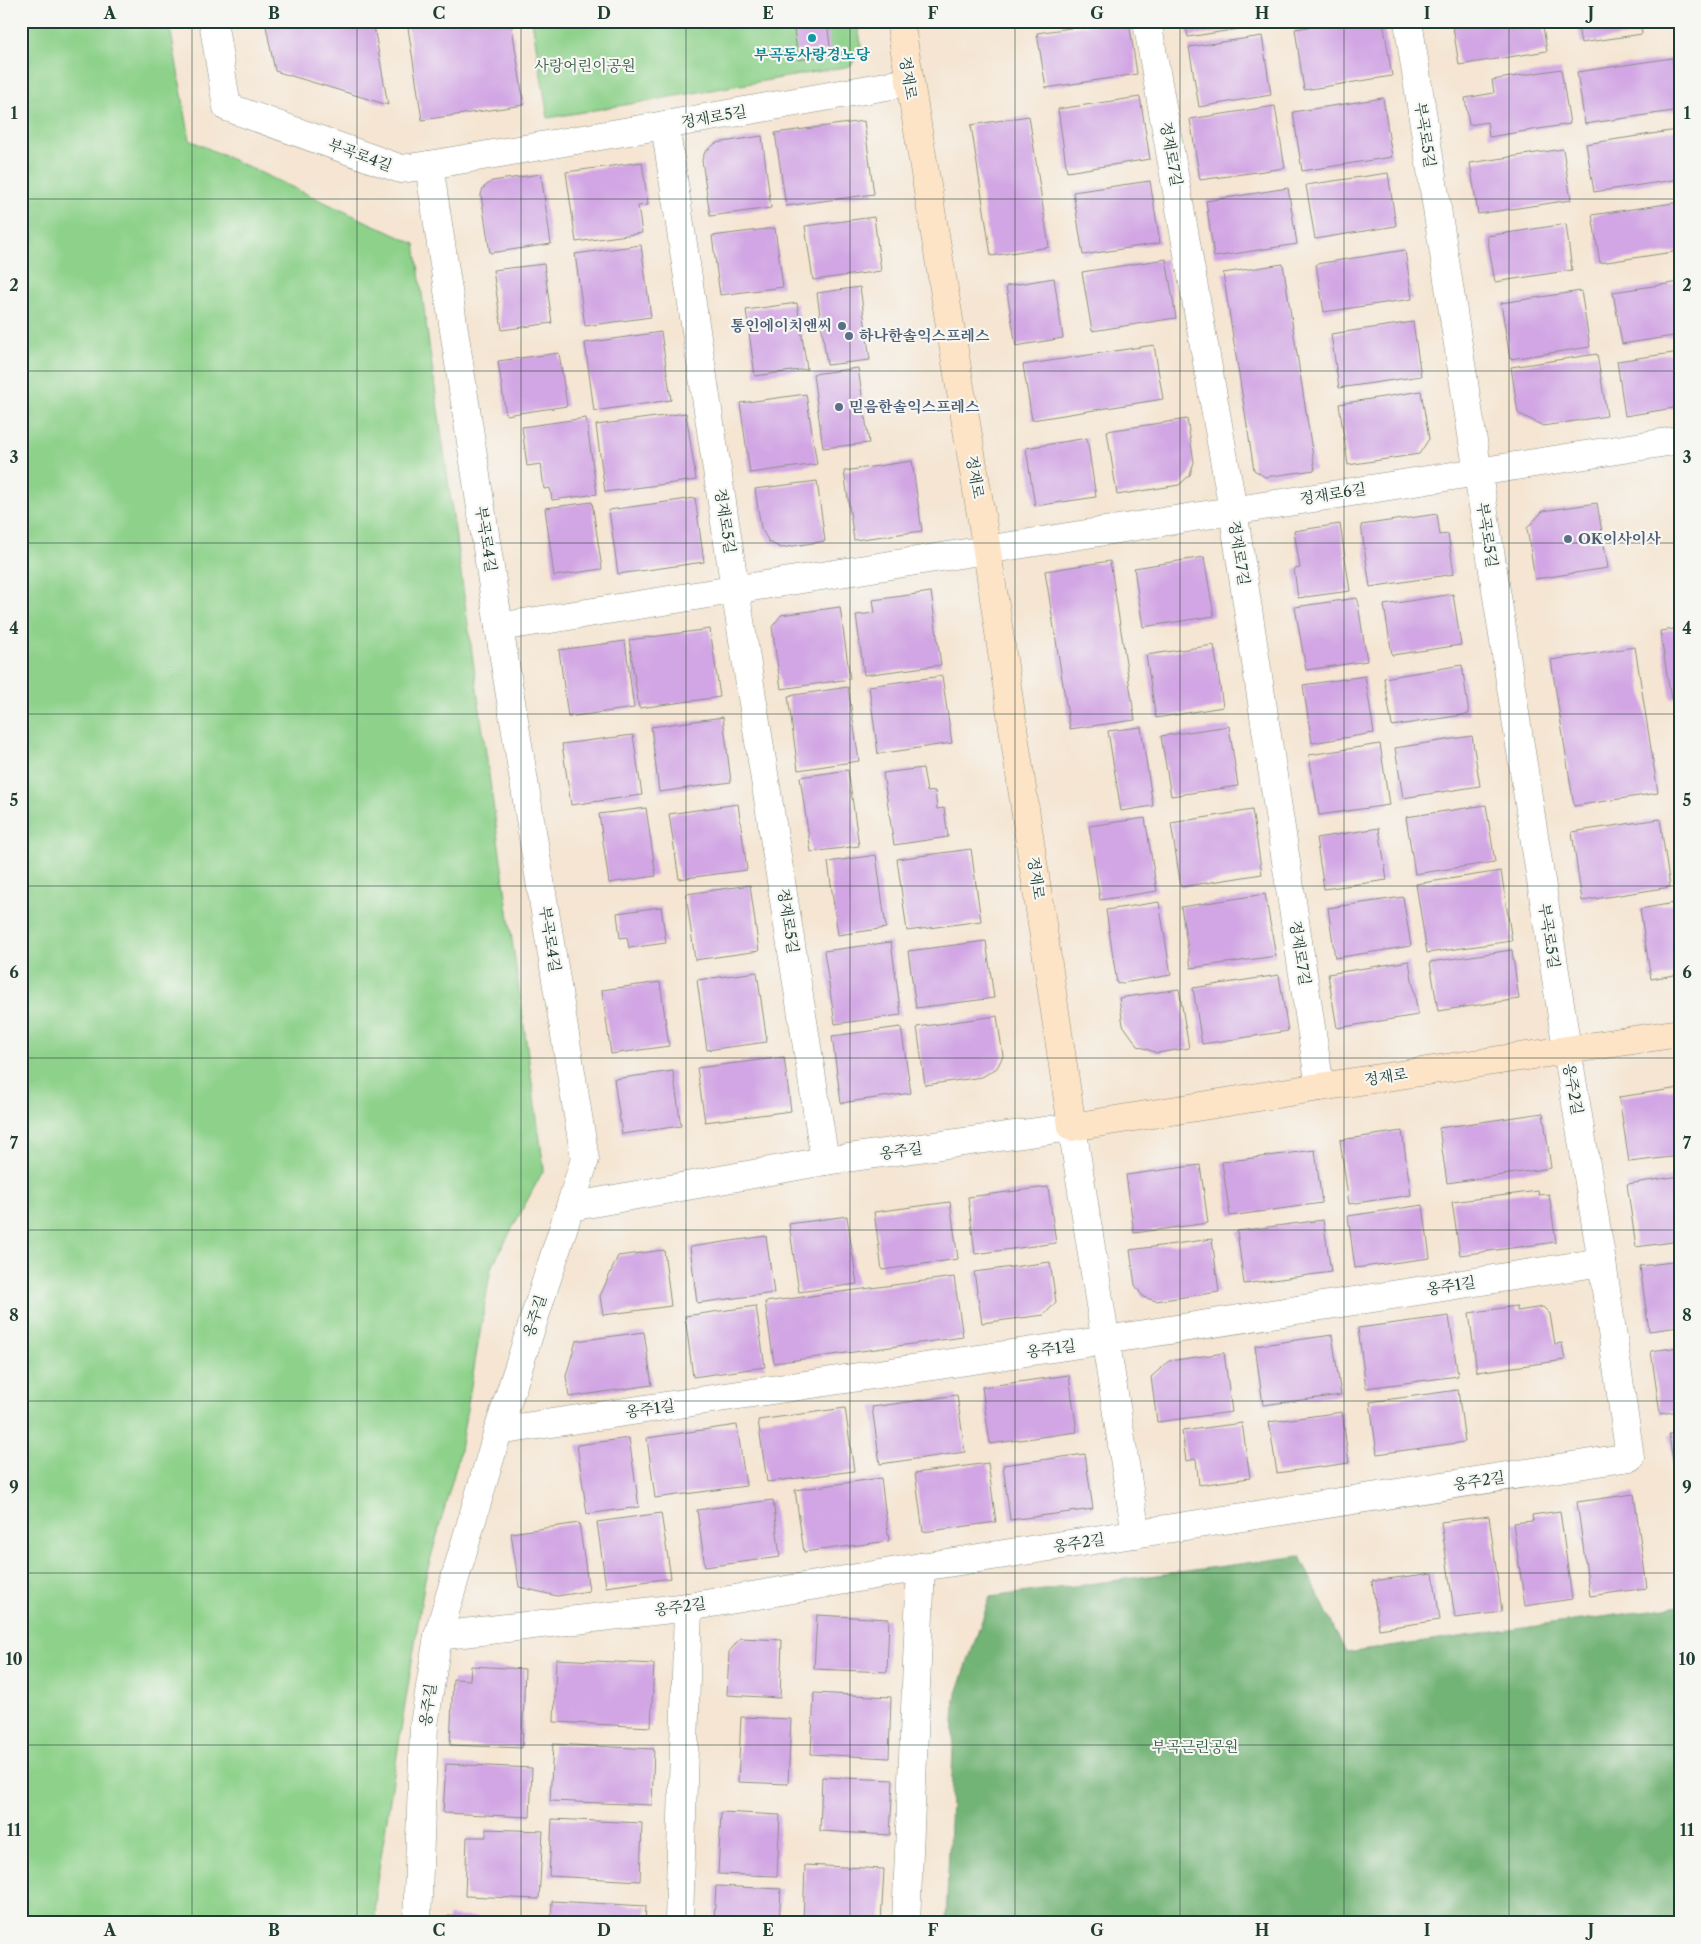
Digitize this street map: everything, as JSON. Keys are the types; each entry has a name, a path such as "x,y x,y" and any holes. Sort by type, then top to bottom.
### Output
{"street":[{"name":"부곡로4길","path":"213,21 226,107 401,170 429,165 499,627 585,1159 570,1207"},
{"name":"정재로","path":"900,21 987,551 1072,1127 1320,1087 1680,1033"},
{"name":"정재로7길","path":"1148,21 1233,510 1320,1087"},
{"name":"부곡로5길","path":"1408,21 1567,1049"},
{"name":"정재로5길","path":"825,1161 735,589 665,125 909,82"},
{"path":"429,165 665,125"},
{"name":"정재로6길","path":"499,627 1680,440"},
{"name":"옹주2길","path":"438,1636 688,1607 921,1567 1630,1457 1602,1262 1567,1049"},
{"path":"1072,1127 1136,1534"},
{"name":"옹주길","path":"417,1923 424,1725 438,1636 498,1431 570,1207 825,1161 1072,1127"},
{"name":"옹주1길","path":"498,1431 1106,1340 1602,1262"},
{"path":"906,1923 921,1567"},
{"path":"679,1923 688,1607"}],"green space":[{"path":"21,21 169,21 190,140 415,244 544,1169 491,1268 459,1456 425,1579 376,1888 375,1923 21,1923"},
{"name":"사랑어린이공원","path":"532,21 857,21 862,49 851,66 548,118"},
{"name":"부곡근린공원","path":"1300,1556 1346,1653 1680,1606 1680,1923 946,1923 955,1699 990,1597"}],"building":[{"path":"265,21 373,21 388,105 275,71"},
{"path":"407,21 511,21 524,105 422,120"},
{"name":"부곡동사랑경노당","path":"793,21 827,21 831,55 798,60"},
{"path":"1117,21 1129,21 1137,74 1046,88 1037,33"},
{"path":"1185,21 1238,21 1239,29 1188,37"},
{"path":"1347,21 1383,21 1392,76 1304,90 1295,29"},
{"path":"1452,21 1542,21 1547,51 1459,65"},
{"path":"1577,21 1640,21 1642,34 1581,43"},
{"path":"1262,36 1271,95 1199,107 1189,47"},
{"path":"1672,58 1680,110 1585,124 1577,72"},
{"path":"1561,69 1570,124 1489,137 1487,122 1469,125 1465,98 1494,93 1492,80"},
{"path":"1140,97 1150,159 1067,172 1058,109"},
{"path":"1383,98 1392,157 1302,171 1293,112"},
{"path":"1275,106 1285,168 1200,180 1190,119"},
{"path":"1029,116 1049,247 991,256 971,125"},
{"path":"864,121 874,194 786,206 775,133"},
{"path":"1677,130 1680,151 1680,179 1594,192 1586,144"},
{"path":"762,136 771,208 710,216 702,160 705,152 716,143"},
{"path":"1563,149 1571,200 1478,214 1470,163"},
{"path":"642,162 648,205 638,206 642,233 576,242 566,172"},
{"path":"1388,173 1396,226 1315,239 1306,185"},
{"path":"541,174 551,244 490,253 481,195 483,188 492,181"},
{"path":"1150,181 1160,243 1083,255 1073,192"},
{"path":"1288,188 1297,244 1214,257 1206,201"},
{"path":"1680,202 1680,251 1600,263 1592,215"},
{"path":"874,217 881,271 813,280 805,226"},
{"path":"1566,224 1572,270 1495,282 1487,236"},
{"path":"775,228 783,287 720,295 712,236"},
{"path":"641,245 651,317 585,326 575,254"},
{"path":"1405,250 1412,299 1324,312 1316,264"},
{"path":"1166,259 1176,318 1092,331 1082,272"},
{"path":"544,264 552,323 502,330 493,270"},
{"path":"1283,264 1315,470 1265,477 1254,470 1223,273"},
{"path":"1054,278 1063,338 1016,346 1006,286"},
{"path":"1680,282 1680,335 1622,344 1613,292"},
{"path":"860,287 870,360 827,365 817,293"},
{"path":"1581,291 1590,347 1510,359 1501,303"},
{"path":"797,303 807,369 755,376 746,310"},
{"path":"1413,322 1421,376 1339,388 1331,334"},
{"path":"661,332 671,400 594,411 585,343"},
{"path":"1154,345 1163,399 1032,420 1023,365"},
{"path":"1680,352 1680,407 1625,416 1617,361"},
{"path":"559,353 567,406 506,415 498,361"},
{"path":"1597,354 1607,416 1543,426 1518,413 1511,367"},
{"path":"858,368 869,443 823,448 813,374"},
{"path":"1421,391 1429,439 1419,454 1348,465 1339,404"},
{"path":"806,394 817,464 750,473 740,403"},
{"path":"686,413 696,480 605,492 596,425"},
{"path":"586,418 597,494 552,500 550,488 544,489 541,464 527,466 522,427"},
{"path":"1187,419 1194,462 1190,475 1179,485 1117,495 1107,431"},
{"path":"1087,438 1096,497 1035,506 1026,448"},
{"path":"912,461 922,531 854,540 844,471"},
{"path":"817,481 825,541 781,548 769,542 761,528 755,489"},
{"path":"695,498 704,562 618,574 609,510"},
{"path":"592,502 602,569 554,576 545,508"},
{"path":"1597,503 1608,568 1535,579 1527,528 1543,511"},
{"path":"1437,514 1440,535 1448,534 1454,574 1370,587 1361,525"},
{"path":"1340,524 1350,591 1298,598 1294,569 1300,568 1294,531"},
{"path":"1204,557 1214,616 1143,627 1134,568"},
{"path":"1110,561 1135,720 1070,729 1045,571"},
{"path":"931,592 941,665 864,675 856,615 875,613 873,600"},
{"path":"1453,594 1461,645 1392,655 1384,605"},
{"path":"1357,598 1367,661 1306,670 1295,607"},
{"path":"840,607 850,679 781,689 772,627 781,615"},
{"path":"1680,628 1680,697 1671,699 1660,631"},
{"path":"710,629 720,697 639,708 629,640"},
{"path":"625,641 634,708 568,717 559,650"},
{"path":"1214,645 1223,707 1156,718 1146,655"},
{"path":"1635,647 1658,793 1574,806 1551,660"},
{"path":"1462,665 1469,714 1392,726 1384,678"},
{"path":"942,676 952,743 878,754 869,686"},
{"path":"1365,676 1374,733 1312,743 1303,685"},
{"path":"848,687 859,761 798,770 788,696"},
{"path":"723,717 731,782 659,792 651,727"},
{"path":"1229,726 1238,786 1171,796 1161,736"},
{"path":"1141,727 1153,806 1121,811 1108,731"},
{"path":"633,735 642,795 571,805 562,744"},
{"path":"1472,736 1480,786 1403,798 1395,748"},
{"path":"1380,744 1389,805 1319,815 1309,755"},
{"path":"923,768 927,792 935,791 937,809 944,808 948,837 894,845 883,773"},
{"path":"848,770 859,846 811,852 800,777"},
{"path":"738,804 747,870 679,879 669,814"},
{"path":"1486,805 1495,862 1415,874 1406,817"},
{"path":"646,808 656,876 609,883 599,814"},
{"path":"1252,810 1262,874 1181,887 1171,823"},
{"path":"1145,818 1157,891 1100,900 1089,826"},
{"path":"1660,819 1670,887 1582,901 1572,832"},
{"path":"1379,828 1387,880 1324,889 1316,838"},
{"path":"971,849 981,921 907,931 897,859"},
{"path":"876,855 886,928 838,935 828,862"},
{"path":"1501,871 1512,941 1427,953 1416,884"},
{"path":"750,885 759,951 695,960 686,894"},
{"path":"1265,894 1276,956 1191,968 1181,907"},
{"path":"1403,897 1411,946 1335,958 1328,908"},
{"path":"1159,902 1171,975 1117,984 1106,910"},
{"path":"1680,902 1680,974 1651,979 1640,909"},
{"path":"661,907 666,943 629,948 627,937 620,938 617,913"},
{"path":"986,941 994,998 916,1008 908,951"},
{"path":"891,942 901,1015 835,1024 824,951"},
{"path":"1512,950 1519,999 1438,1011 1430,962"},
{"path":"1409,961 1418,1015 1337,1028 1328,974"},
{"path":"757,972 767,1042 707,1050 697,980"},
{"path":"1279,975 1288,1031 1202,1044 1193,988"},
{"path":"660,982 669,1046 611,1054 602,990"},
{"path":"1179,989 1189,1048 1157,1053 1138,1046 1123,1025 1119,998"},
{"path":"997,1016 1003,1056 997,1068 982,1077 925,1085 917,1027"},
{"path":"901,1027 911,1093 841,1103 832,1036"},
{"path":"784,1057 791,1111 705,1122 697,1068"},
{"path":"673,1071 681,1126 622,1134 614,1079"},
{"path":"1680,1088 1680,1156 1629,1162 1619,1097"},
{"path":"1543,1113 1551,1168 1447,1183 1439,1128"},
{"path":"1402,1131 1411,1195 1349,1204 1340,1140"},
{"path":"1315,1150 1322,1203 1230,1216 1222,1162"},
{"path":"1200,1165 1208,1223 1134,1233 1126,1175"},
{"path":"1680,1176 1680,1241 1636,1247 1627,1184"},
{"path":"1048,1187 1056,1243 975,1254 968,1197"},
{"path":"1538,1191 1539,1195 1549,1194 1556,1242 1460,1255 1452,1202"},
{"path":"950,1202 958,1259 882,1270 874,1212"},
{"path":"1423,1205 1430,1258 1355,1268 1348,1216"},
{"path":"847,1216 857,1284 799,1292 789,1224"},
{"path":"1323,1220 1331,1272 1244,1284 1237,1231"},
{"path":"766,1236 774,1293 697,1303 690,1247"},
{"path":"1212,1239 1219,1292 1156,1301 1143,1297 1135,1285 1130,1250"},
{"path":"664,1250 671,1306 603,1315 600,1296 618,1256"},
{"path":"1680,1261 1680,1327 1649,1331 1640,1266"},
{"path":"1050,1262 1056,1302 1044,1315 982,1323 974,1272"},
{"path":"954,1277 963,1337 774,1363 765,1302"},
{"path":"756,1306 765,1367 693,1377 685,1316"},
{"path":"1516,1306 1517,1311 1543,1307 1550,1314 1555,1344 1562,1343 1565,1360 1477,1372 1469,1313"},
{"path":"1449,1316 1458,1376 1366,1388 1358,1328"},
{"path":"644,1332 652,1385 569,1397 566,1376 576,1341"},
{"path":"1332,1335 1341,1395 1263,1405 1255,1346"},
{"path":"1680,1347 1680,1411 1660,1414 1651,1351"},
{"path":"1224,1353 1232,1412 1157,1422 1151,1377 1169,1361"},
{"path":"1069,1375 1077,1432 990,1444 982,1387"},
{"path":"1458,1390 1465,1442 1377,1454 1370,1402"},
{"path":"957,1395 965,1452 880,1464 872,1407"},
{"path":"845,1408 854,1471 767,1482 758,1420"},
{"path":"1342,1412 1349,1463 1277,1473 1269,1422"},
{"path":"1242,1423 1250,1478 1199,1485 1196,1459 1186,1461 1182,1431"},
{"path":"737,1425 746,1486 655,1498 647,1438"},
{"path":"1680,1432 1680,1499 1678,1499 1669,1434"},
{"path":"629,1438 639,1507 587,1514 577,1445"},
{"path":"1085,1454 1093,1509 1010,1520 1003,1465"},
{"path":"988,1463 996,1522 923,1532 915,1473"},
{"path":"881,1478 889,1541 804,1552 795,1490"},
{"path":"1634,1494 1647,1588 1590,1596 1577,1502"},
{"path":"773,1500 780,1557 705,1567 697,1510"},
{"path":"1560,1511 1572,1599 1525,1606 1513,1523 1533,1521 1532,1515"},
{"path":"661,1513 671,1578 606,1587 597,1522"},
{"path":"1489,1516 1502,1612 1455,1618 1441,1522"},
{"path":"579,1523 589,1591 557,1596 519,1587 511,1533"},
{"path":"1433,1573 1440,1620 1379,1629 1372,1581"},
{"path":"817,1615 889,1619 887,1672 814,1669"},
{"path":"740,1638 782,1640 780,1698 727,1695 729,1652"},
{"path":"556,1659 654,1664 651,1727 554,1722"},
{"path":"471,1666 525,1669 522,1748 450,1745 453,1679 470,1680"},
{"path":"814,1693 891,1697 889,1758 811,1754"},
{"path":"741,1717 791,1719 788,1784 738,1782"},
{"path":"553,1744 654,1749 652,1805 550,1801"},
{"path":"446,1764 532,1768 530,1817 443,1813"},
{"path":"822,1777 893,1780 890,1835 820,1831"},
{"path":"721,1812 780,1815 777,1876 718,1874"},
{"path":"552,1819 642,1823 640,1881 549,1876"},
{"path":"486,1829 543,1831 539,1899 465,1896 467,1837 486,1837"},
{"path":"805,1865 884,1869 881,1923 803,1923"},
{"path":"716,1886 781,1889 779,1923 714,1923"},
{"path":"552,1901 646,1906 645,1923 551,1923"},
{"path":"448,1916 529,1920 529,1923 448,1923"}],"place":[{"name":"부곡동사랑경노당","path":"812,38"},
{"name":"통인에이치앤씨","path":"842,326"},
{"name":"하나한솔익스프레스","path":"849,336"},
{"name":"믿음한솔익스프레스","path":"839,407"},
{"name":"OK이사이사","path":"1568,539"}]}
